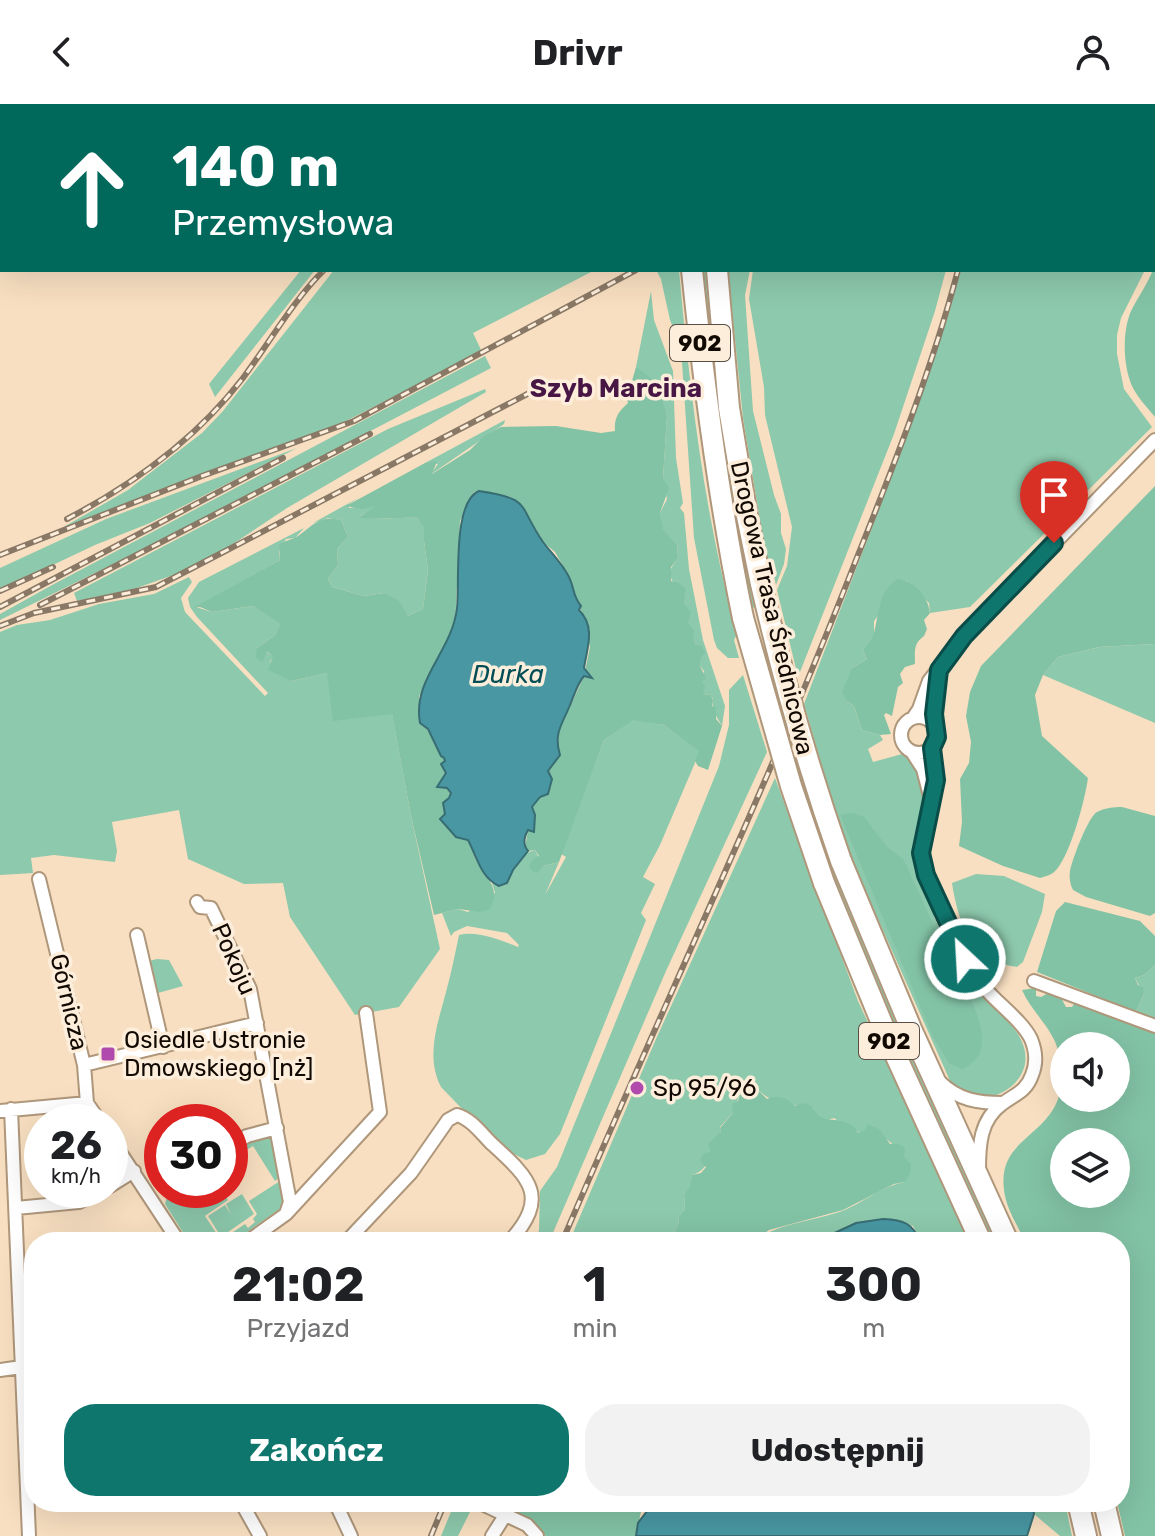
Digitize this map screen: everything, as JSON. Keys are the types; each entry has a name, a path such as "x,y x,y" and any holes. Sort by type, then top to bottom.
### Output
{"main road":[{"name":"Drogowa Trasa Średnicowa","path":"692,272 707,416 726,534 743,618 786,772 824,883 890,1043 976,1232"},
{"name":"Drogowa Trasa Średnicowa","path":"717,272 729,408 747,516 781,670 809,771 841,861 1003,1232"},
{"path":"1080,1512 1086,1536"},
{"path":"1106,1512 1112,1536"}],"street":[{"path":"931,799 923,769 900,735 903,725 919,709 929,681 964,636 1155,440"},
{"path":"939,670 934,725 937,737 932,748 936,780 922,843 922,863 973,974 997,1003 1023,1027 1035,1050 1031,1080 1024,1090 1003,1103 990,1116 983,1130 979,1148 979,1178"},
{"path":"913,718 925,717 934,725"},
{"path":"912,752 922,753 932,748"},
{"name":"Górnicza","path":"39,879 84,1065 87,1103"},
{"name":"Pokoju","path":"197,902 200,907 211,908 246,978 290,1202 286,1214"},
{"path":"137,935 163,1047"},
{"path":"1034,981 1155,1026"},
{"path":"261,1232 286,1214 380,1112 366,1013"},
{"path":"84,1065 257,1023"},
{"path":"932,1074 952,1094 986,1103 1003,1103"},
{"path":"24,1398 16,1208 6,1110 87,1103"},
{"path":"355,1232 411,1173 448,1120 457,1115 470,1122 522,1172 529,1184 530,1215 517,1232"},
{"path":"248,1136 277,1128"},
{"path":"128,1162 144,1187"},
{"path":"128,1175 134,1171"},
{"path":"16,1208 24,1207"},
{"path":"157,1208 173,1232"},
{"path":"0,1370 24,1366"},
{"path":"29,1512 29,1536"},
{"path":"247,1512 260,1536"},
{"path":"340,1512 351,1536"},
{"path":"501,1512 527,1525 537,1536"},
{"path":"492,1536 506,1514"}],"green space":[{"path":"299,272 313,272 215,397 209,384"},
{"path":"332,272 591,272 473,333 482,352 342,423 62,528 128,490 202,433 223,411"},
{"path":"657,272 679,272 707,499 737,634 734,640 739,658 728,658 717,648 714,640 694,538 681,348 670,320"},
{"path":"701,272 707,272 723,433 756,604 752,610 727,483"},
{"path":"728,272 750,272 745,295 753,411 781,514 781,533 786,549 776,585 765,551 743,418"},
{"path":"753,272 945,272 894,434 798,677 777,590 787,566 792,527 765,415 764,387 749,299"},
{"path":"960,272 1144,272 1121,318 1117,354 1124,389 1152,427 970,607 930,613 929,603 906,581 874,621 874,635 863,650 867,659 852,668 847,701 854,706 862,730 880,735 883,740 868,749 873,762 902,754 914,763 920,778 923,797 914,852 920,875 937,910 934,917 975,985 1014,1028 1022,1042 1026,1058 1023,1071 1004,1092 990,1097 963,1093 951,1083 839,825 804,704 908,434"},
{"path":"1151,272 1155,272 1155,417 1132,386 1125,349 1131,311"},
{"path":"651,291 654,320 673,371 676,458 683,503 680,508 684,513 689,569 703,640 725,706 722,726 711,695 703,694 704,671 689,628 684,600 670,574 678,558 677,544 662,530 660,513 667,499 663,479 667,415 636,367"},
{"path":"485,356 491,368 172,535 0,620 0,614 54,584"},
{"path":"636,367 657,383 667,416 663,479 669,488 660,513 663,530 677,544 678,558 671,567 671,581 686,589 685,602 691,612 688,623 694,631 696,645 702,646 705,653 700,666 706,678 702,682 705,686 703,694 711,695 716,719 722,726 708,770 698,766 695,761 699,751 664,725 633,720 604,740 559,862 543,866 537,873 532,871 529,866 539,856 535,850 525,848 528,830 534,831 535,815 531,808 540,797 548,794 548,771 560,755 557,747 561,719 584,676 590,647 580,606 573,596 571,580 555,552 543,542 521,504 508,496 474,492 460,521 455,626 419,696 420,723 444,758 446,773 437,787 447,788 451,793 443,803 445,814 456,837 468,840 491,883 494,895 490,909 480,912 458,909 434,915 392,714 333,721 327,673 292,681 268,670 273,656 267,652 262,662 256,657 257,648 275,635 281,624 253,606 212,612 200,607 193,608 280,560 281,543 298,536 317,522 334,519 341,520 348,537 337,549 338,565 328,579 332,587 364,596 384,593 399,601 408,616 423,609 428,570 424,527 417,518 359,517 376,506 362,509 346,506 425,463 437,461 432,474 501,427 556,426 601,433 615,431 617,416 628,403"},
{"path":"485,389 486,392 287,508 221,552 179,573 134,589 77,601 74,593 388,429"},
{"path":"505,420 504,424 430,475 438,464 425,463"},
{"path":"297,448 150,523 0,590 0,568 106,519"},
{"path":"1155,486 1155,644 1099,647 1058,657 1043,675 1035,695 1042,736 1088,778 1077,825 1062,861 1053,873 1040,878 1003,866 959,846 962,822 960,779 969,763 971,742 966,716 970,692 981,666"},
{"path":"360,497 349,504 349,508 383,503 360,516 417,518 425,527 428,570 423,609 408,616 384,593 364,596 332,587 328,579 338,565 337,549 348,537 341,520 328,518 313,523"},
{"path":"304,528 295,538 286,539 279,551 280,560 196,607 212,612 253,606 282,624 275,635 257,648 274,656 270,662 292,681 327,673 392,713 440,949 399,1007 355,1015 290,917 283,883 244,884 188,859 179,810 112,822 117,851 115,862 54,855 31,858 33,873 0,875 0,632 99,604 154,594 189,577 192,582 181,598 185,612 265,696 268,693 197,617 188,598 199,582"},
{"path":"898,579 920,591 930,613 924,620 927,629 924,636 915,648 915,664 905,667 900,674 903,683 898,687 892,716 884,715 891,734 880,735 862,730 854,706 842,692 852,668 867,659 863,650 874,633 883,595"},
{"path":"1155,644 1155,723 1043,675 1058,657 1099,647"},
{"path":"743,675 767,752 666,971 553,1232 538,1232 540,1191 557,1167 719,766 729,725 729,690"},
{"path":"633,719 664,725 700,751 643,877 655,884 641,913 646,920 560,1134 545,1154 526,1160 499,1147 441,1087 433,1051 459,935 481,935 519,945 507,933 467,926 451,936 442,913 458,909 468,912 495,893 492,883 499,886 507,883 522,858 535,850 543,866 559,862 545,895 566,857 561,854 604,740"},
{"path":"775,778 858,1001 965,1232 916,1232 913,1226 883,1219 856,1223 837,1232 770,1232 842,1211 888,1187 905,1182 903,1158 882,1137 870,1132 856,1133 834,1118 826,1121 817,1117 812,1106 783,1103 758,1090 741,1090 733,1113 720,1127 721,1132 707,1163 692,1175 691,1187 684,1194 685,1209 678,1217 674,1232 573,1232 656,1039"},
{"path":"1122,807 1155,816 1155,913 1150,916 1086,897 1073,890 1070,883 1074,858 1093,816 1103,810"},
{"path":"853,813 864,817 887,847 904,860 947,955 941,957 944,967 952,965 973,1005 982,1035 981,1049 975,1060 962,1069 949,1063 933,1037 840,815"},
{"path":"829,860 902,1032 995,1232 989,1232 897,1035 829,869"},
{"path":"976,874 1004,876 1045,894 1042,912 1023,962 1017,967 989,957 978,948 963,926 952,883"},
{"path":"1065,902 1140,921 1155,936 1155,965 1135,978 1138,985 1143,987 1144,994 1136,1012 1037,972 1056,911"},
{"path":"169,960 183,986 158,993 149,961"},
{"path":"1155,965 1155,1019 1136,1012 1144,994 1135,978"},
{"path":"1036,988 1036,996 1041,997 1052,991 1059,994 1066,1007 1072,1007 1075,1002 1155,1029 1155,1536 1125,1536 1119,1512 1130,1512 1130,1232 1020,1232 1005,1196 1003,1180 1009,1157 1051,1112 1130,1112 1130,1032 1050,1033 1022,990"},
{"path":"741,1090 758,1090 767,1099 778,1097 795,1106 803,1103 812,1106 820,1117 848,1123 857,1133 864,1131 868,1124 879,1129 890,1144 905,1148 904,1157 911,1164 910,1173 905,1182 894,1184 843,1210 766,1232 674,1232 678,1217 685,1209 684,1194 690,1187 692,1175 701,1173 706,1167 700,1161 704,1153 711,1152 708,1144 721,1132 720,1128 733,1113 732,1104 738,1101"},
{"path":"271,1136 279,1178 275,1181 253,1146 248,1149 250,1141"},
{"path":"280,1181 284,1206 247,1232 233,1232 245,1224 248,1228 255,1222 253,1219 257,1214 249,1201"},
{"path":"248,1204 254,1214 228,1232 218,1232 208,1216 220,1208 227,1208 231,1214 228,1208 248,1208"},
{"path":"168,1208 216,1208 205,1216 216,1232 183,1232"},
{"path":"451,1512 470,1512 458,1536 441,1536"},
{"path":"513,1512 641,1512 636,1536 546,1536"},
{"path":"1067,1512 1072,1536 1060,1536 1034,1514"}],"water":[{"name":"Durka","path":"479,491 508,497 521,505 566,572 589,631 584,668 592,678 584,676 582,679 560,728 560,755 548,771 552,779 548,794 540,797 532,807 534,832 528,830 526,835 528,851 507,883 499,886 484,872 468,840 456,837 440,819 445,814 443,803 451,793 447,788 437,787 446,773 441,764 445,761 428,729 420,723 419,707 427,679 454,624 461,526 470,498"},
{"path":"897,1220 915,1232 837,1232 856,1223"},
{"path":"646,1512 1034,1514 1027,1536 636,1536 638,1523"}],"railway":[{"path":"67,519 140,475 205,421 243,378 291,309 322,272"},
{"path":"0,555 354,421 632,272"},
{"path":"566,1232 822,646 912,416 957,272"},
{"path":"0,626 34,613 156,587 535,390"},
{"path":"40,605 370,434"},
{"path":"0,607 283,458"},
{"path":"0,591 53,567"},
{"path":"431,1536 441,1512"}],"place":[{"name":"Osiedle Ustronie Dmowskiego [nż]","path":"108,1054"},
{"name":"Sp 95/96","path":"637,1088"}],"district":[{"name":"Szyb Marcina","path":"616,388"}],"route":[{"path":"965,959 926,875 921,853 936,785 932,748 937,737 934,714 939,670 964,636 1054,543"}]}
